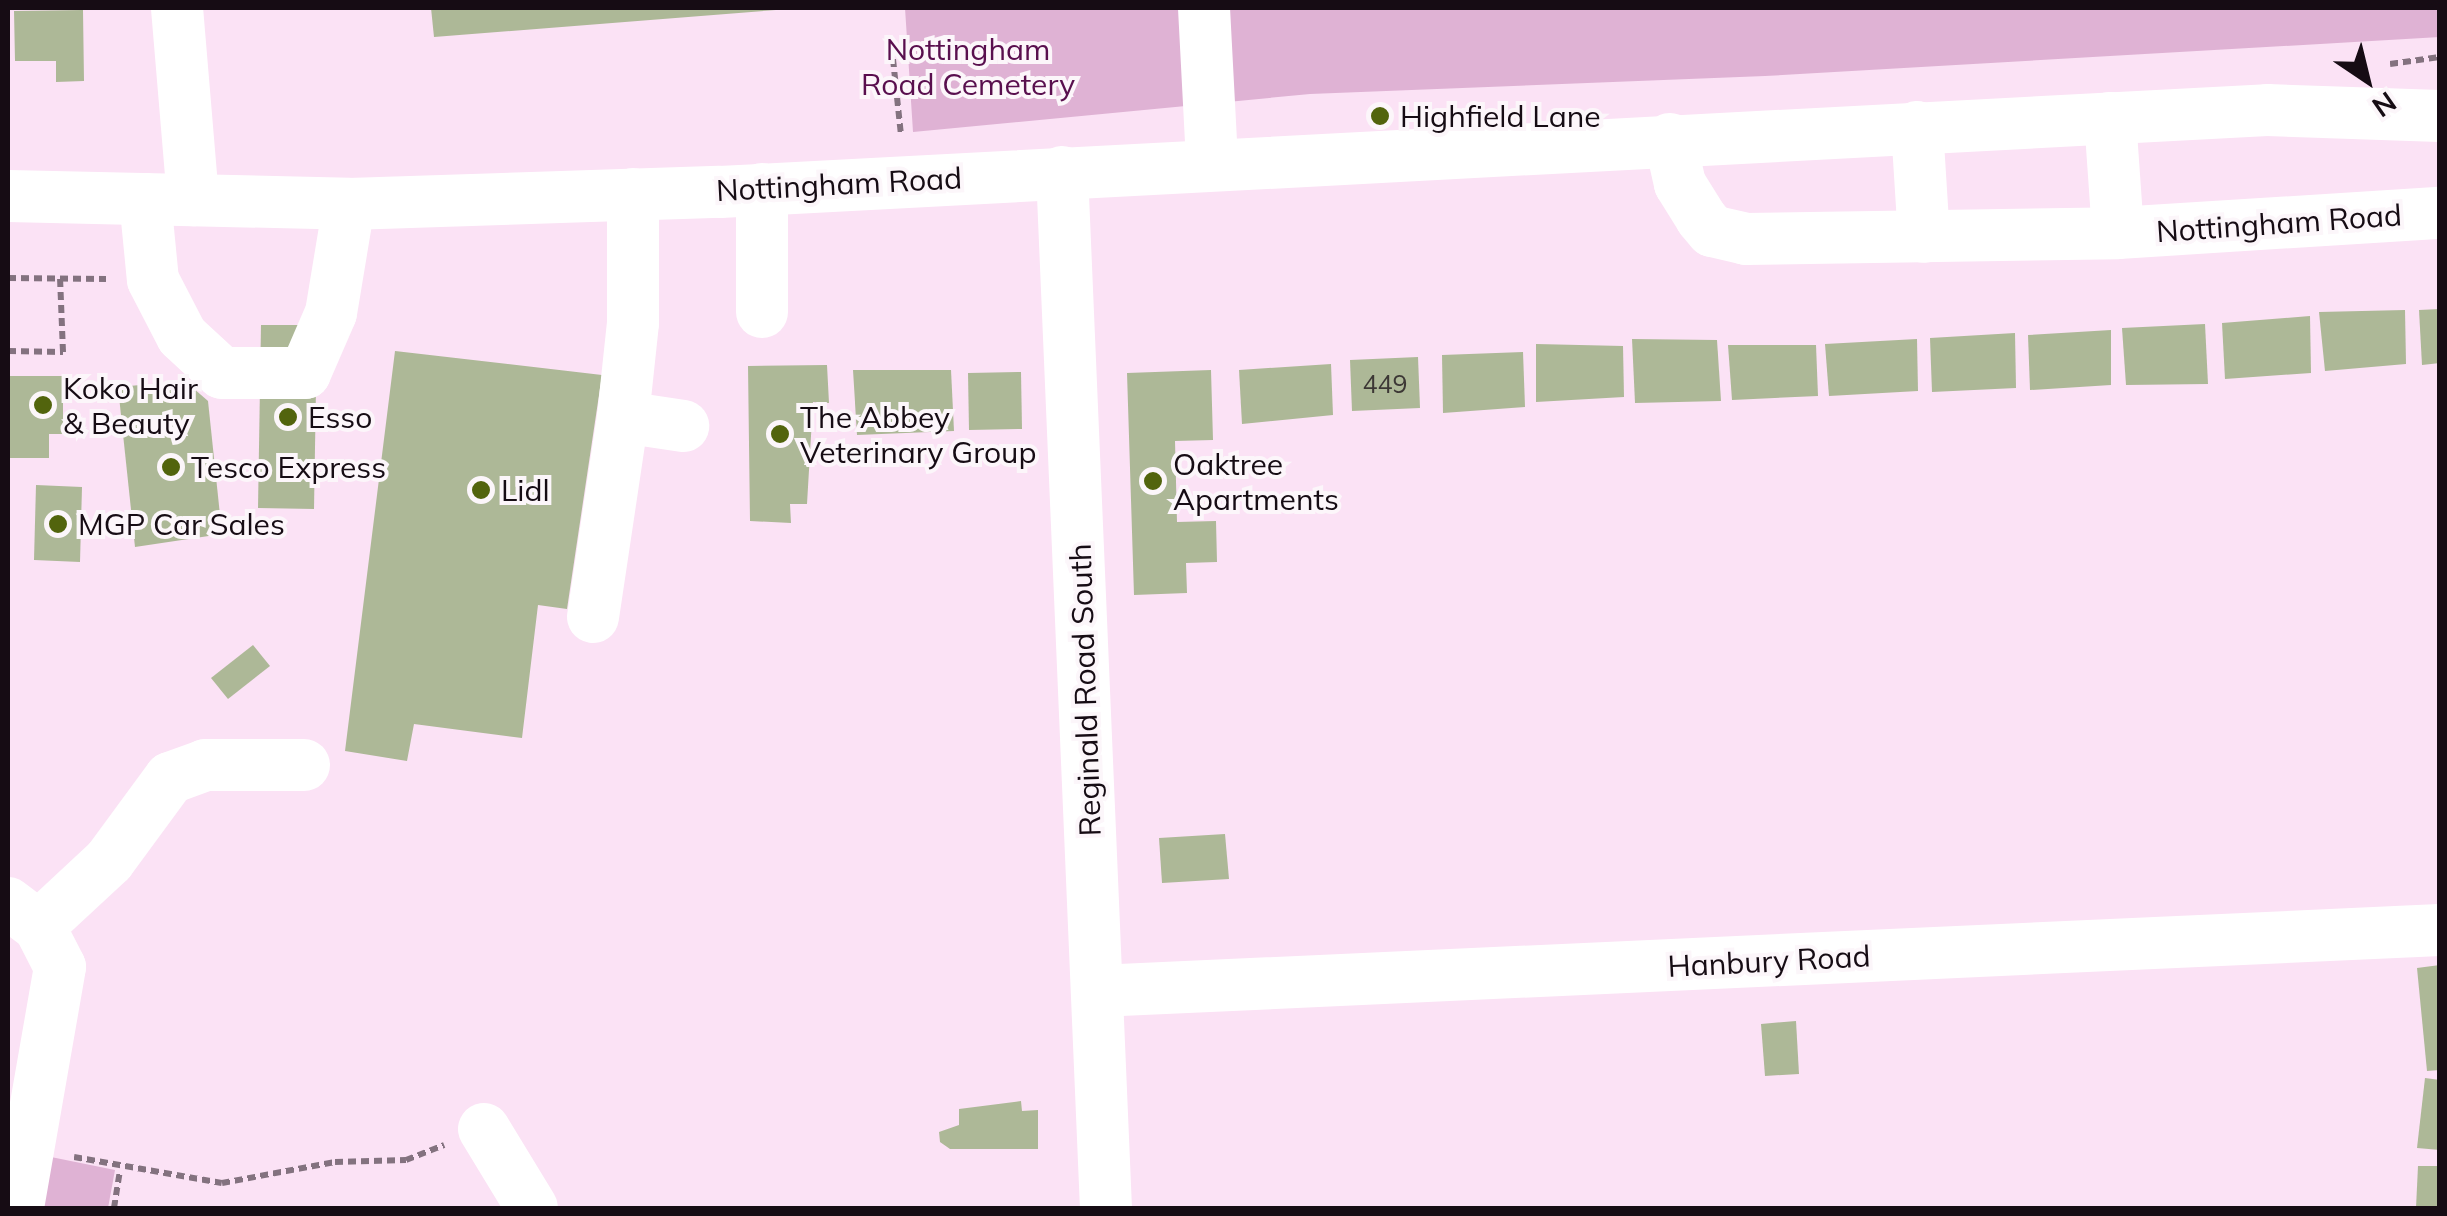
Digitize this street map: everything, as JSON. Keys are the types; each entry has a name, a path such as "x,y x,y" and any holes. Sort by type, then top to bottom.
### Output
{"street":[{"path":"178,8 169,200 153,280 182,336 222,373 305,373 331,312 349,204"},
{"path":"1204,8 1212,162"},
{"name":"Nottingham Road","path":"2267,110 2440,82"},
{"name":"Nottingham Road","path":"8,196 349,204 762,189 1212,162 2267,110 2440,116"},
{"name":"Nottingham Road","path":"2110,118 2118,233"},
{"path":"1917,127 1924,237"},
{"name":"Nottingham Road","path":"1670,139 1690,202 1712,231 1729,238 2118,233 2440,212"},
{"name":"Reginald Road South","path":"1062,172 1106,1208"},
{"path":"762,189 762,312"},
{"path":"594,616 633,323 633,194"},
{"path":"622,417 684,426"},
{"path":"18,1208 60,966 23,915 110,860 170,778 229,763 304,764"},
{"name":"Hanbury Road","path":"1098,991 2440,930"},
{"path":"484,1129 532,1208"}],"path":[{"path":"894,59 905,181"},
{"path":"8,278 153,280"},
{"path":"8,351 63,352 60,278"},
{"path":"28,1149 222,1183 335,1162 406,1160 484,1129"},
{"path":"114,1208 120,1172"}],"green space":[{"name":"Nottingham Road Cemetery","path":"905,8 2439,8 2440,37 1765,76 1310,94 913,132"},
{"path":"51,1157 115,1170 108,1208 41,1208"}],"building":[{"path":"431,8 776,8 776,10 434,37"},
{"path":"83,10 84,81 56,82 56,61 15,61 14,11"},
{"path":"2440,309 2440,363 2422,365 2419,310"},
{"path":"2405,310 2406,364 2325,371 2319,312"},
{"path":"2310,316 2311,373 2225,379 2222,323"},
{"path":"2205,324 2208,384 2126,385 2122,328"},
{"name":"Esso","path":"261,325 317,325 314,509 258,508"},
{"path":"2111,330 2111,385 2030,390 2028,335"},
{"path":"2015,333 2016,388 1932,392 1930,338"},
{"path":"1632,339 1717,340 1721,401 1635,403"},
{"path":"1917,339 1918,391 1829,396 1825,344"},
{"path":"1536,344 1623,346 1624,397 1536,402"},
{"path":"1728,345 1816,345 1818,396 1732,400"},
{"name":"Lidl","path":"395,351 602,375 567,609 538,605 522,738 414,724 407,761 345,751"},
{"path":"1523,352 1525,407 1443,413 1442,355"},
{"path":"1418,357 1420,408 1352,411 1350,360"},
{"path":"1331,364 1333,415 1242,424 1239,370"},
{"name":"The Abbey Veterinary Group","path":"827,365 829,403 813,402 807,504 790,504 791,523 750,521 748,366"},
{"path":"853,370 951,370 954,431 857,435"},
{"name":"Oaktree Apartments","path":"1211,370 1213,440 1175,441 1177,522 1216,521 1217,562 1186,563 1187,593 1134,595 1127,373"},
{"path":"1021,372 1022,429 969,430 968,373"},
{"name":"Koko Hair & Beauty","path":"8,376 63,376 63,434 49,434 49,458 8,458"},
{"name":"Tesco Express","path":"185,381 208,401 222,534 135,547 118,387"},
{"name":"MGP Car Sales","path":"36,485 82,487 80,562 34,560"},
{"path":"253,645 270,666 228,699 211,678"},
{"path":"1225,834 1229,879 1162,883 1159,838"},
{"path":"2440,965 2440,1070 2427,1071 2417,968"},
{"path":"1796,1021 1799,1074 1765,1076 1761,1024"},
{"path":"2425,1078 2440,1080 2440,1150 2417,1148"},
{"path":"1021,1101 1022,1111 1038,1110 1038,1149 950,1149 940,1142 939,1132 959,1125 959,1109"},
{"path":"2418,1166 2440,1166 2440,1208 2416,1208"}],"place":[{"name":"Highfield Lane","path":"1380,116"},
{"name":"Koko Hair & Beauty","path":"43,405"},
{"name":"Esso","path":"288,417"},
{"name":"The Abbey Veterinary Group","path":"780,434"},
{"name":"Tesco Express","path":"171,467"},
{"name":"Oaktree Apartments","path":"1153,481"},
{"name":"Lidl","path":"481,490"},
{"name":"MGP Car Sales","path":"58,524"}]}
